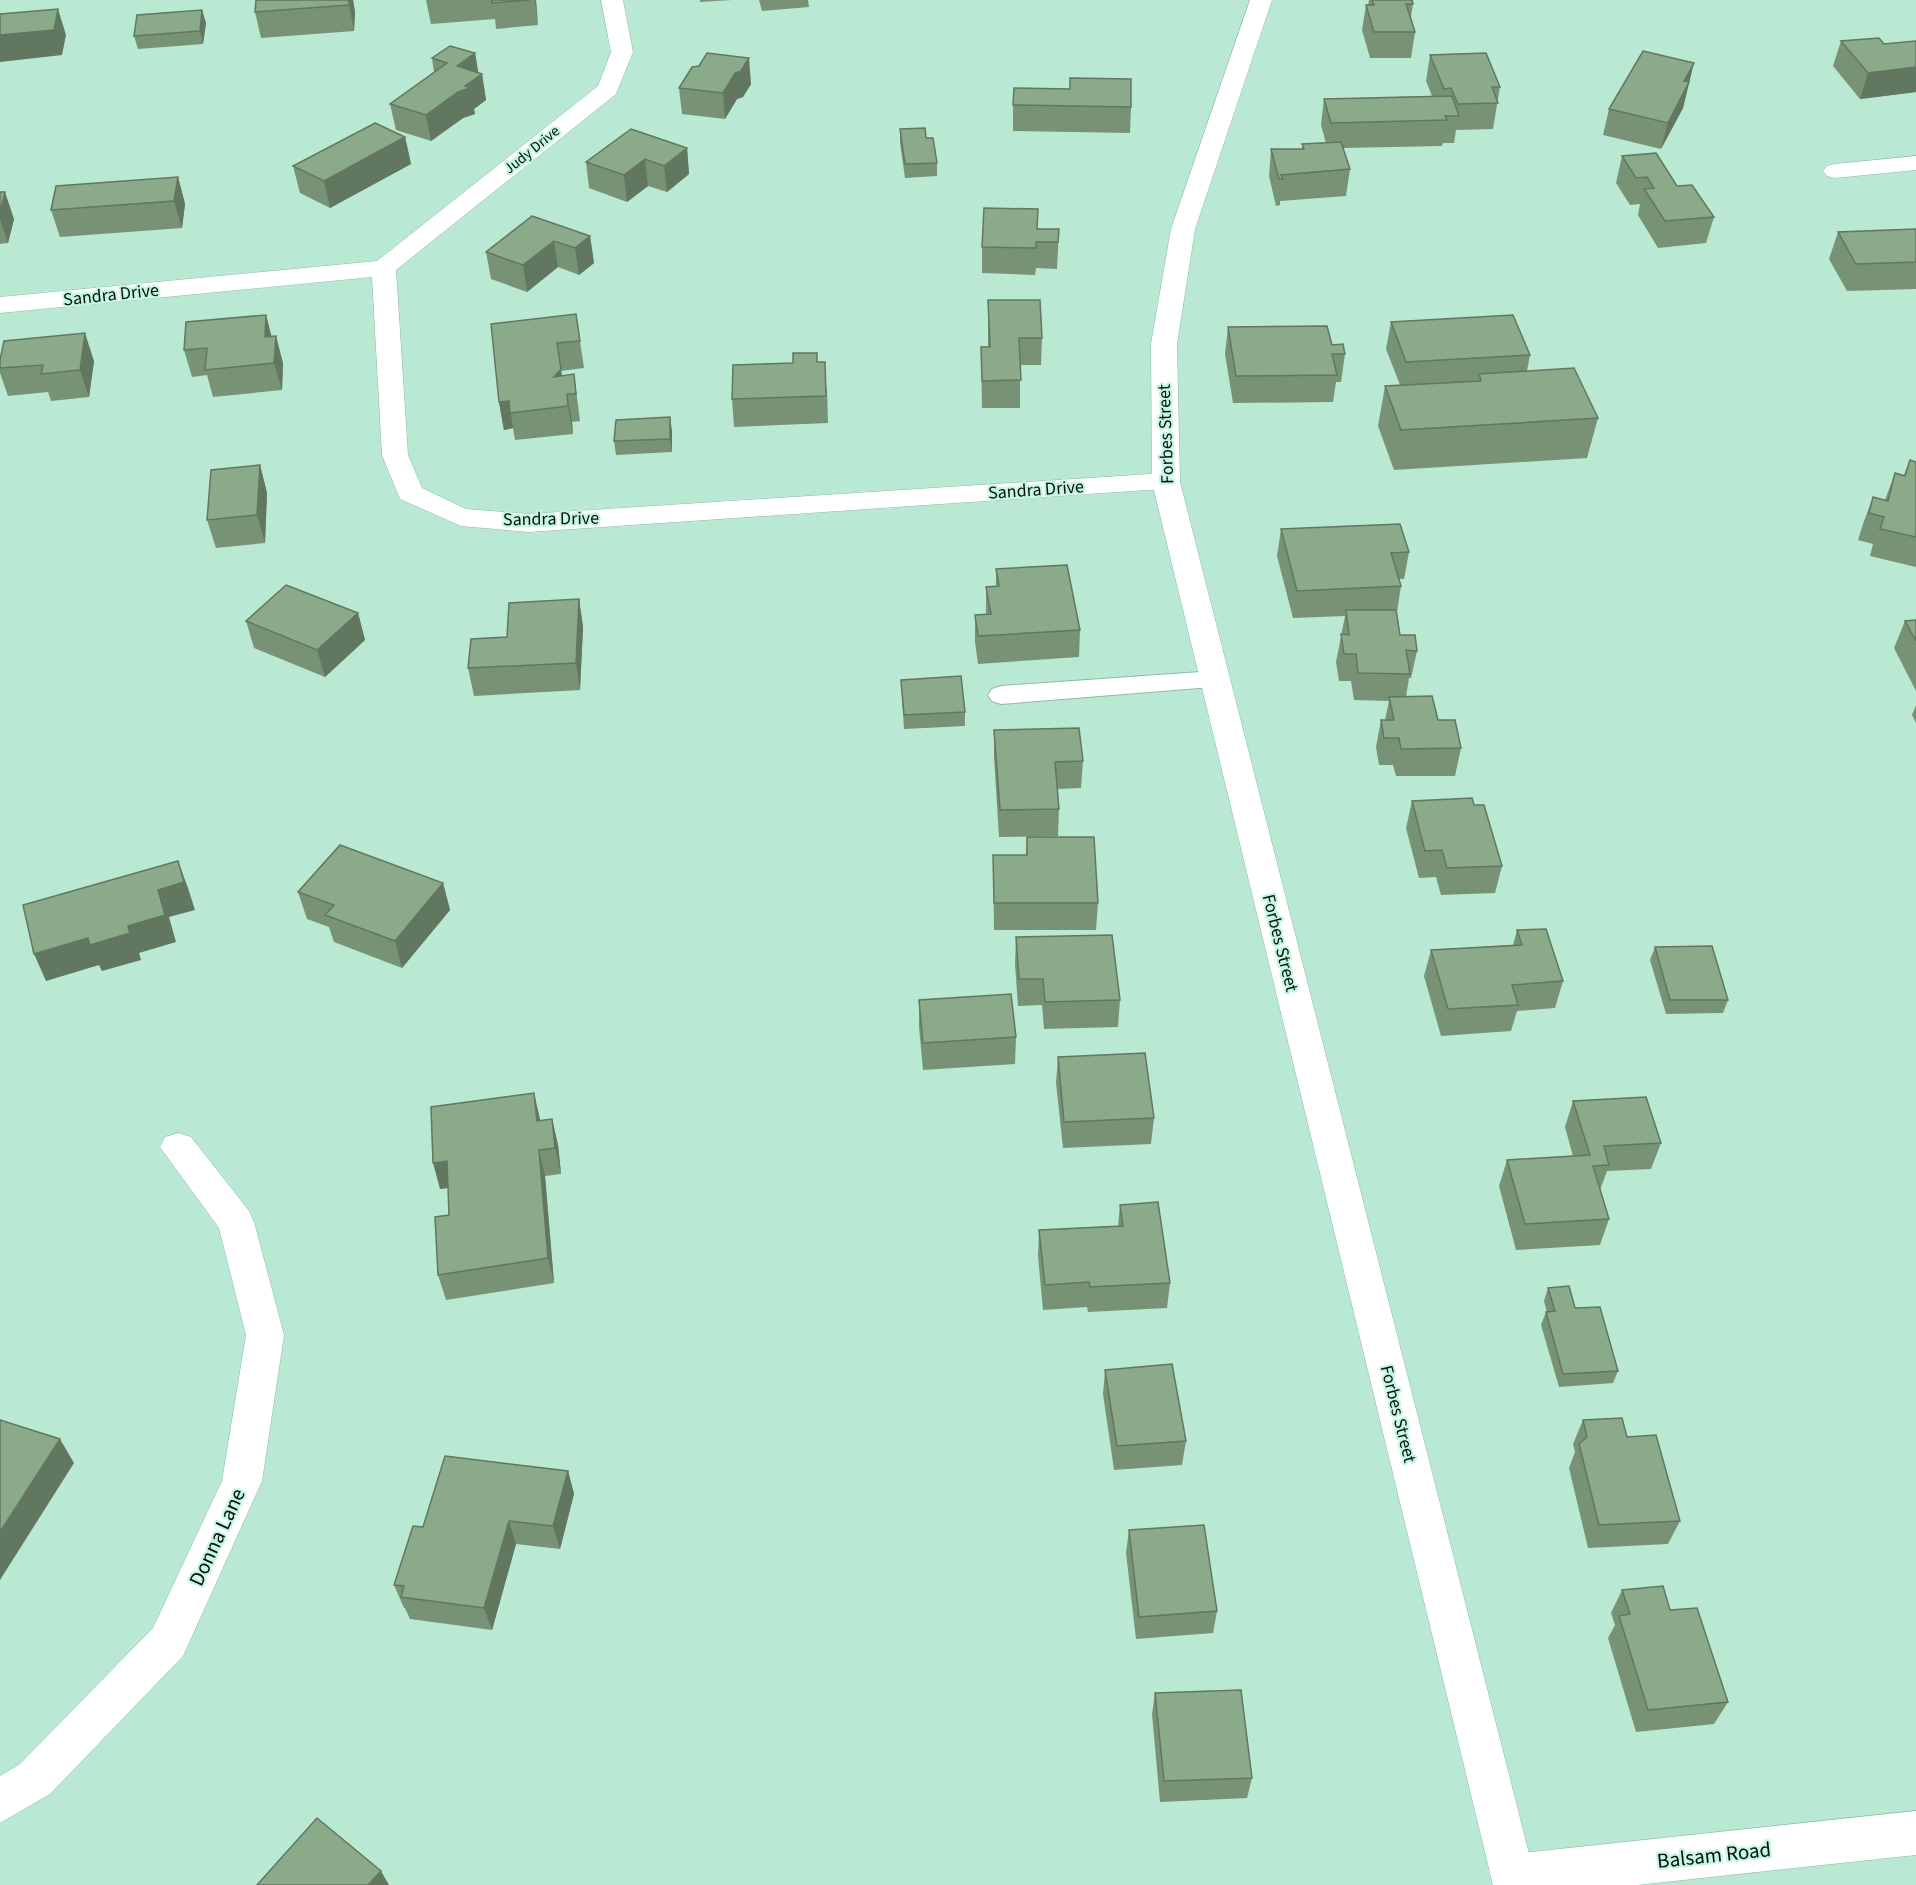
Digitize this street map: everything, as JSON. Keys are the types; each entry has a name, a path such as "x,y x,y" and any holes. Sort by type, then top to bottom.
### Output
{"street":[{"name":"Judy Drive","path":"384,268 608,89 622,52 612,0"},
{"name":"Forbes Street","path":"1261,0 1183,229 1164,344 1166,482 1514,1881"},
{"path":"1835,171 1916,163"},
{"name":"Sandra Drive","path":"0,305 384,268 395,455 410,493 461,517 529,523 1166,482"},
{"name":"Donna Lane","path":"0,1801 35,1779 168,1642 243,1481 265,1335 236,1222 178,1148"},
{"name":"Balsam Road","path":"1514,1881 1916,1833"}],"lane":[{"path":"1001,695 1215,680"}],"building":[{"path":"256,0 349,0 349,5 255,12"},
{"path":"492,0 530,0 492,3"},
{"path":"1372,0 1412,0 1413,4 1406,4 1415,32 1374,32 1366,5 1374,5"},
{"path":"58,9 54,30 0,35 0,14"},
{"path":"202,10 200,31 134,36 137,15"},
{"path":"1879,38 1884,44 1916,41 1916,67 1868,73 1841,41"},
{"path":"450,46 475,53 457,66 482,74 465,86 470,88 458,92 426,115 390,104 447,63 432,58"},
{"path":"1643,51 1694,63 1684,81 1689,82 1668,123 1609,109"},
{"path":"707,53 749,58 741,71 735,73 723,93 679,88 692,67 699,66"},
{"path":"1486,53 1500,87 1492,87 1498,103 1458,104 1451,88 1444,89 1430,55"},
{"path":"1070,78 1131,79 1131,107 1013,105 1014,88 1070,89"},
{"path":"1452,96 1459,116 1445,116 1447,120 1331,123 1324,99"},
{"path":"375,123 405,137 324,181 293,166"},
{"path":"925,128 926,138 933,138 937,163 905,164 900,129"},
{"path":"631,129 687,148 664,166 645,159 624,175 586,162"},
{"path":"1341,142 1350,169 1281,175 1283,179 1279,179 1271,149 1304,149 1302,144"},
{"path":"1656,153 1677,186 1692,185 1714,217 1665,221 1644,189 1654,188 1647,177 1636,178 1622,156"},
{"path":"178,177 174,201 51,210 56,186"},
{"path":"0,192 5,192 0,213"},
{"path":"984,208 1038,209 1037,229 1059,229 1058,242 1036,242 1036,248 982,247"},
{"path":"532,216 590,236 575,248 554,241 523,265 486,252"},
{"path":"1916,229 1916,262 1856,264 1838,232"},
{"path":"988,300 1040,300 1042,338 1019,338 1021,380 982,381 981,347 990,347"},
{"path":"576,314 580,341 557,343 561,369 554,377 574,374 576,394 567,394 568,406 510,413 509,401 499,402 491,324"},
{"path":"266,315 265,337 276,336 274,363 205,370 207,348 184,350 186,322"},
{"path":"1513,315 1530,355 1406,362 1391,322"},
{"path":"1327,326 1332,345 1343,344 1345,354 1332,354 1337,375 1236,376 1228,327"},
{"path":"85,333 80,370 41,374 43,365 0,368 4,341"},
{"path":"793,353 817,353 817,362 825,362 826,396 732,399 733,365 793,363"},
{"path":"1574,368 1598,418 1401,430 1385,386 1481,381 1479,374"},
{"path":"670,417 670,439 614,441 616,420"},
{"path":"1910,460 1916,462 1916,537 1880,529 1884,517 1869,513 1873,497 1888,501 1895,473 1905,476"},
{"path":"260,465 257,515 207,520 211,470"},
{"path":"1400,524 1409,552 1391,553 1401,586 1297,591 1281,529"},
{"path":"1067,565 1080,630 978,636 975,615 991,614 986,587 999,586 996,569"},
{"path":"286,585 358,613 317,650 246,621"},
{"path":"579,599 576,663 468,668 471,639 507,637 509,603"},
{"path":"1346,610 1396,610 1400,635 1415,635 1417,651 1406,650 1410,674 1358,673 1356,654 1344,654 1341,634 1349,635"},
{"path":"1916,620 1916,641 1905,621"},
{"path":"961,676 965,712 904,715 901,680"},
{"path":"1432,696 1438,720 1455,720 1461,748 1401,749 1399,738 1384,738 1381,720 1394,720 1389,697"},
{"path":"1079,728 1083,761 1055,762 1059,809 1000,810 994,730"},
{"path":"1472,798 1474,805 1484,805 1502,866 1447,868 1442,850 1425,851 1412,801"},
{"path":"1027,837 1094,837 1098,903 994,903 993,855 1027,855"},
{"path":"340,845 443,883 395,941 325,915 334,905 298,892"},
{"path":"178,861 184,882 158,890 165,915 128,926 130,933 90,945 88,938 34,954 23,905"},
{"path":"1546,929 1563,981 1512,985 1518,1005 1448,1009 1431,950 1522,945 1517,930"},
{"path":"1112,935 1120,1000 1045,1002 1043,979 1019,979 1016,937"},
{"path":"1712,946 1728,1000 1670,1000 1655,947"},
{"path":"1011,994 1016,1037 923,1043 919,1000"},
{"path":"1145,1053 1154,1118 1064,1122 1058,1057"},
{"path":"534,1093 537,1121 552,1119 555,1148 539,1150 548,1258 438,1275 435,1217 449,1215 447,1161 433,1163 431,1107"},
{"path":"1646,1097 1661,1143 1604,1146 1609,1165 1593,1166 1609,1219 1525,1224 1507,1160 1590,1155 1573,1101"},
{"path":"1158,1202 1170,1283 1090,1287 1089,1282 1045,1285 1039,1230 1123,1226 1120,1205"},
{"path":"1569,1286 1575,1308 1600,1307 1618,1371 1563,1374 1546,1312 1555,1311 1548,1288"},
{"path":"1172,1364 1186,1441 1117,1446 1105,1370"},
{"path":"1622,1418 1627,1437 1656,1435 1680,1521 1599,1525 1579,1444 1587,1437 1583,1420"},
{"path":"0,1420 60,1439 0,1532"},
{"path":"445,1456 568,1471 553,1526 509,1521 484,1608 401,1597 404,1586 394,1585 413,1526 423,1527"},
{"path":"1204,1525 1217,1611 1139,1617 1129,1530"},
{"path":"1663,1586 1670,1610 1697,1608 1728,1702 1648,1710 1619,1616 1630,1614 1622,1590"},
{"path":"1241,1690 1252,1778 1164,1781 1155,1693"},
{"path":"317,1818 381,1871 368,1885 257,1885"}]}
